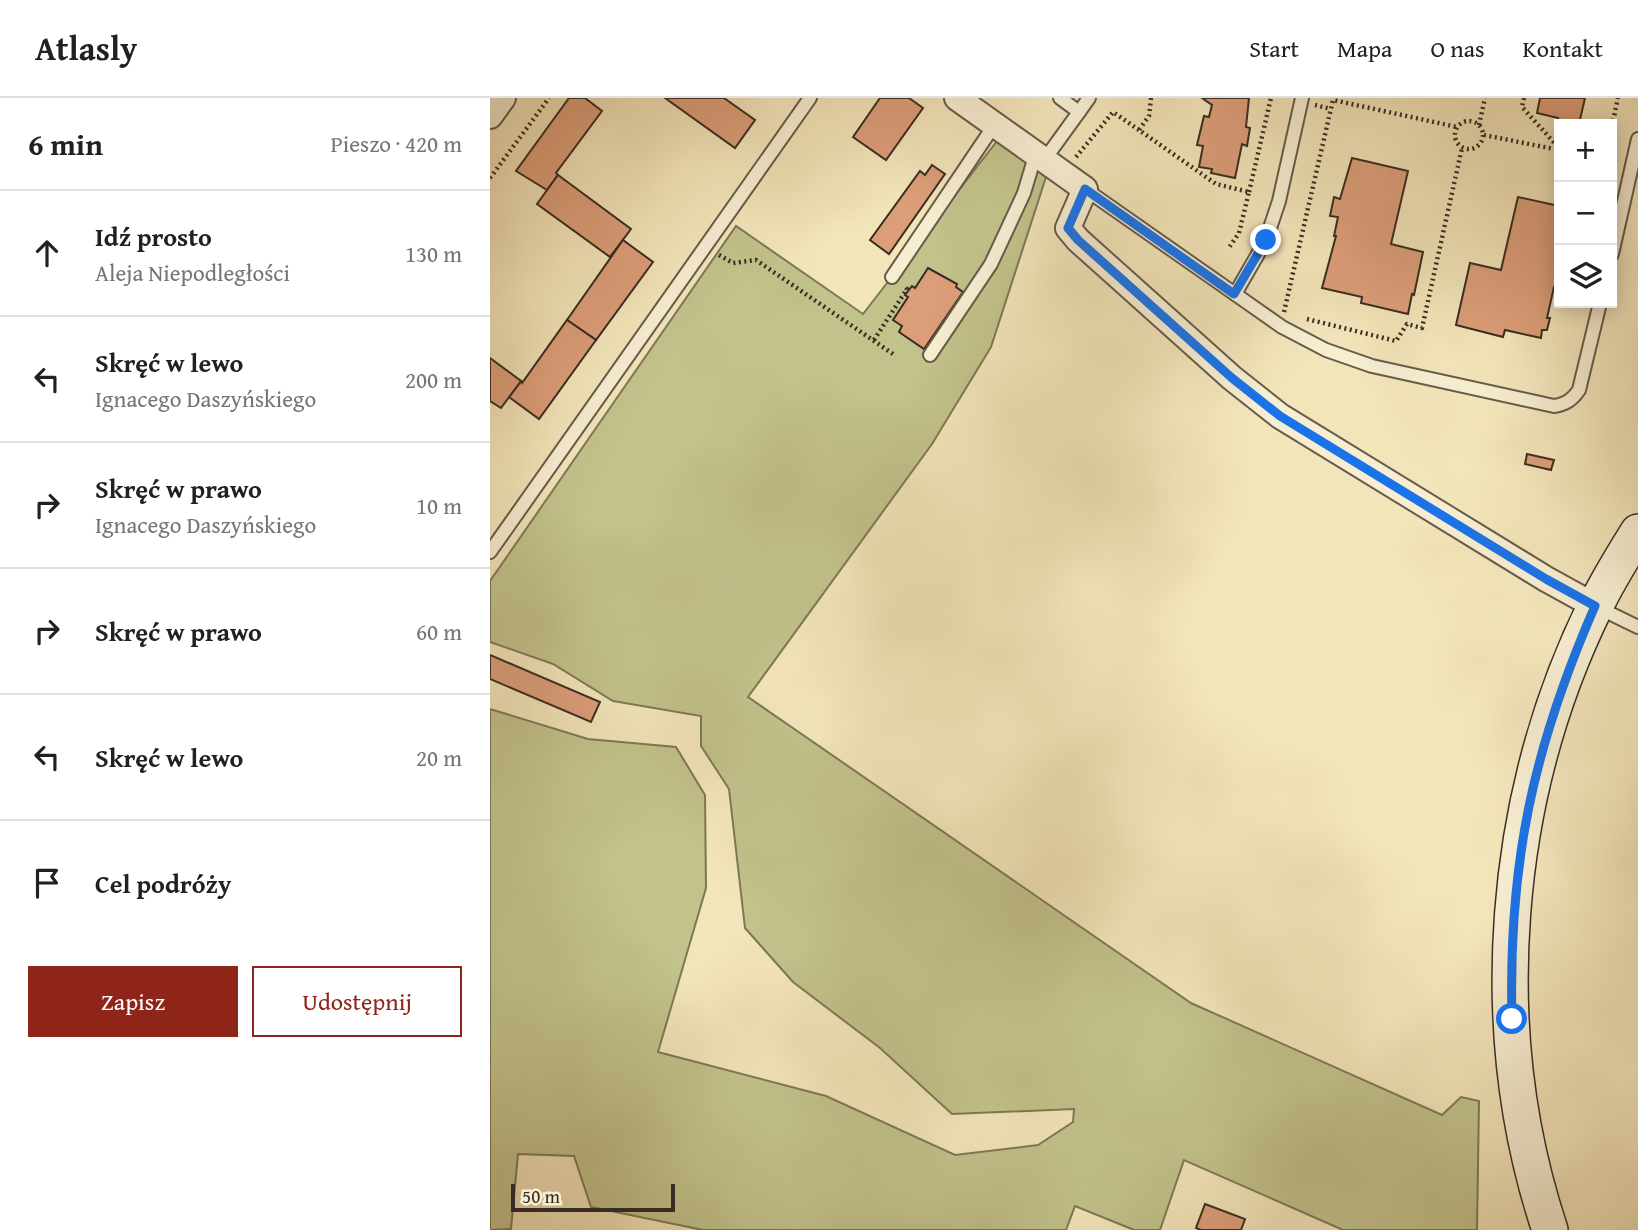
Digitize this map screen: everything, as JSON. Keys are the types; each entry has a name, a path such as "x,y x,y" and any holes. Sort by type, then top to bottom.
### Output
{"street":[{"path":"490,116 503,98"},
{"path":"957,98 1085,189 1068,228 1078,240 1232,378 1280,416 1326,446 1595,606"},
{"path":"1550,1230 1527,1144 1516,1064 1511,979 1514,899 1524,826 1544,741 1568,670 1595,606 1638,532"}],"lane":[{"path":"490,552 810,98"},
{"path":"1060,98 1079,112"},
{"path":"930,355 991,264 1024,193 1048,162 1089,98"},
{"path":"1234,294 1266,240 1279,201 1302,98"},
{"path":"892,277 995,124"},
{"path":"1614,245 1638,139"},
{"path":"1085,189 1282,327 1315,344 1372,366 1554,406 1564,405 1573,399 1579,390 1599,308"},
{"path":"1595,606 1638,627"}],"path":[{"path":"490,178 549,98"},
{"path":"1139,130 1149,116 1151,98"},
{"path":"1228,249 1240,233 1271,98"},
{"path":"1484,135 1479,125 1485,98"},
{"path":"1524,98 1522,107 1554,143"},
{"path":"1614,119 1618,98"},
{"path":"1457,128 1333,100 1284,314 1396,341 1407,324 1422,328 1462,148"},
{"path":"1048,162 1113,112 1216,184 1249,192"},
{"path":"1479,125 1465,121 1457,128 1455,138 1462,148 1468,150 1479,146 1484,135"},
{"path":"1484,135 1554,148"},
{"path":"705,247 733,263 757,260 893,355"},
{"path":"873,340 908,289 892,277"}],"green space":[{"path":"997,141 1047,174 991,347 932,444 748,697 1191,1003 1442,1115 1461,1097 1479,1101 1477,1230 1343,1230 1184,1160 1160,1230 1134,1230 1075,1206 1066,1230 703,1230 591,1207 574,1156 518,1154 511,1229 490,1230 490,709 588,739 676,747 705,795 706,888 658,1052 826,1096 955,1155 1038,1145 1073,1122 1074,1109 952,1114 880,1048 793,982 745,928 729,789 701,746 701,716 613,701 553,664 490,642 490,581 736,226 863,314"}],"building":[{"path":"569,98 585,98 602,111 556,173 558,175 547,190 516,171"},
{"path":"665,98 724,98 755,120 735,148"},
{"path":"880,98 909,98 923,108 886,160 853,137"},
{"path":"1202,98 1249,98 1246,127 1250,128 1247,146 1242,144 1235,178 1211,173 1212,169 1199,167 1203,146 1197,145 1204,116 1209,117 1212,105"},
{"path":"1540,98 1585,98 1580,119 1558,119 1537,113"},
{"path":"1352,158 1408,171 1391,244 1423,252 1408,314 1361,303 1362,297 1322,288 1336,236 1338,217 1330,216 1334,197 1340,199"},
{"path":"932,165 945,174 889,254 870,240 920,171 925,175"},
{"path":"558,175 631,229 610,257 537,204"},
{"path":"1518,197 1554,205 1554,287 1547,330 1542,330 1541,338 1505,330 1503,337 1456,325 1470,263 1501,270"},
{"path":"623,240 653,262 596,340 567,320"},
{"path":"928,268 957,284 956,287 963,292 924,349 899,332 902,326 893,320 908,297 905,295 912,286 915,288"},
{"path":"567,320 596,340 539,419 509,397"},
{"path":"490,358 521,381 501,408 490,401"},
{"path":"1527,454 1554,460 1551,470 1525,464"},
{"path":"490,655 600,702 591,722 490,679"},
{"path":"1205,1204 1245,1219 1241,1230 1196,1228"}],"route":[{"path":"1266,240 1234,294 1085,189 1068,228 1078,240 1232,378 1280,416 1546,579 1595,606 1560,691 1531,790 1514,899 1511,937 1512,1019"}]}
